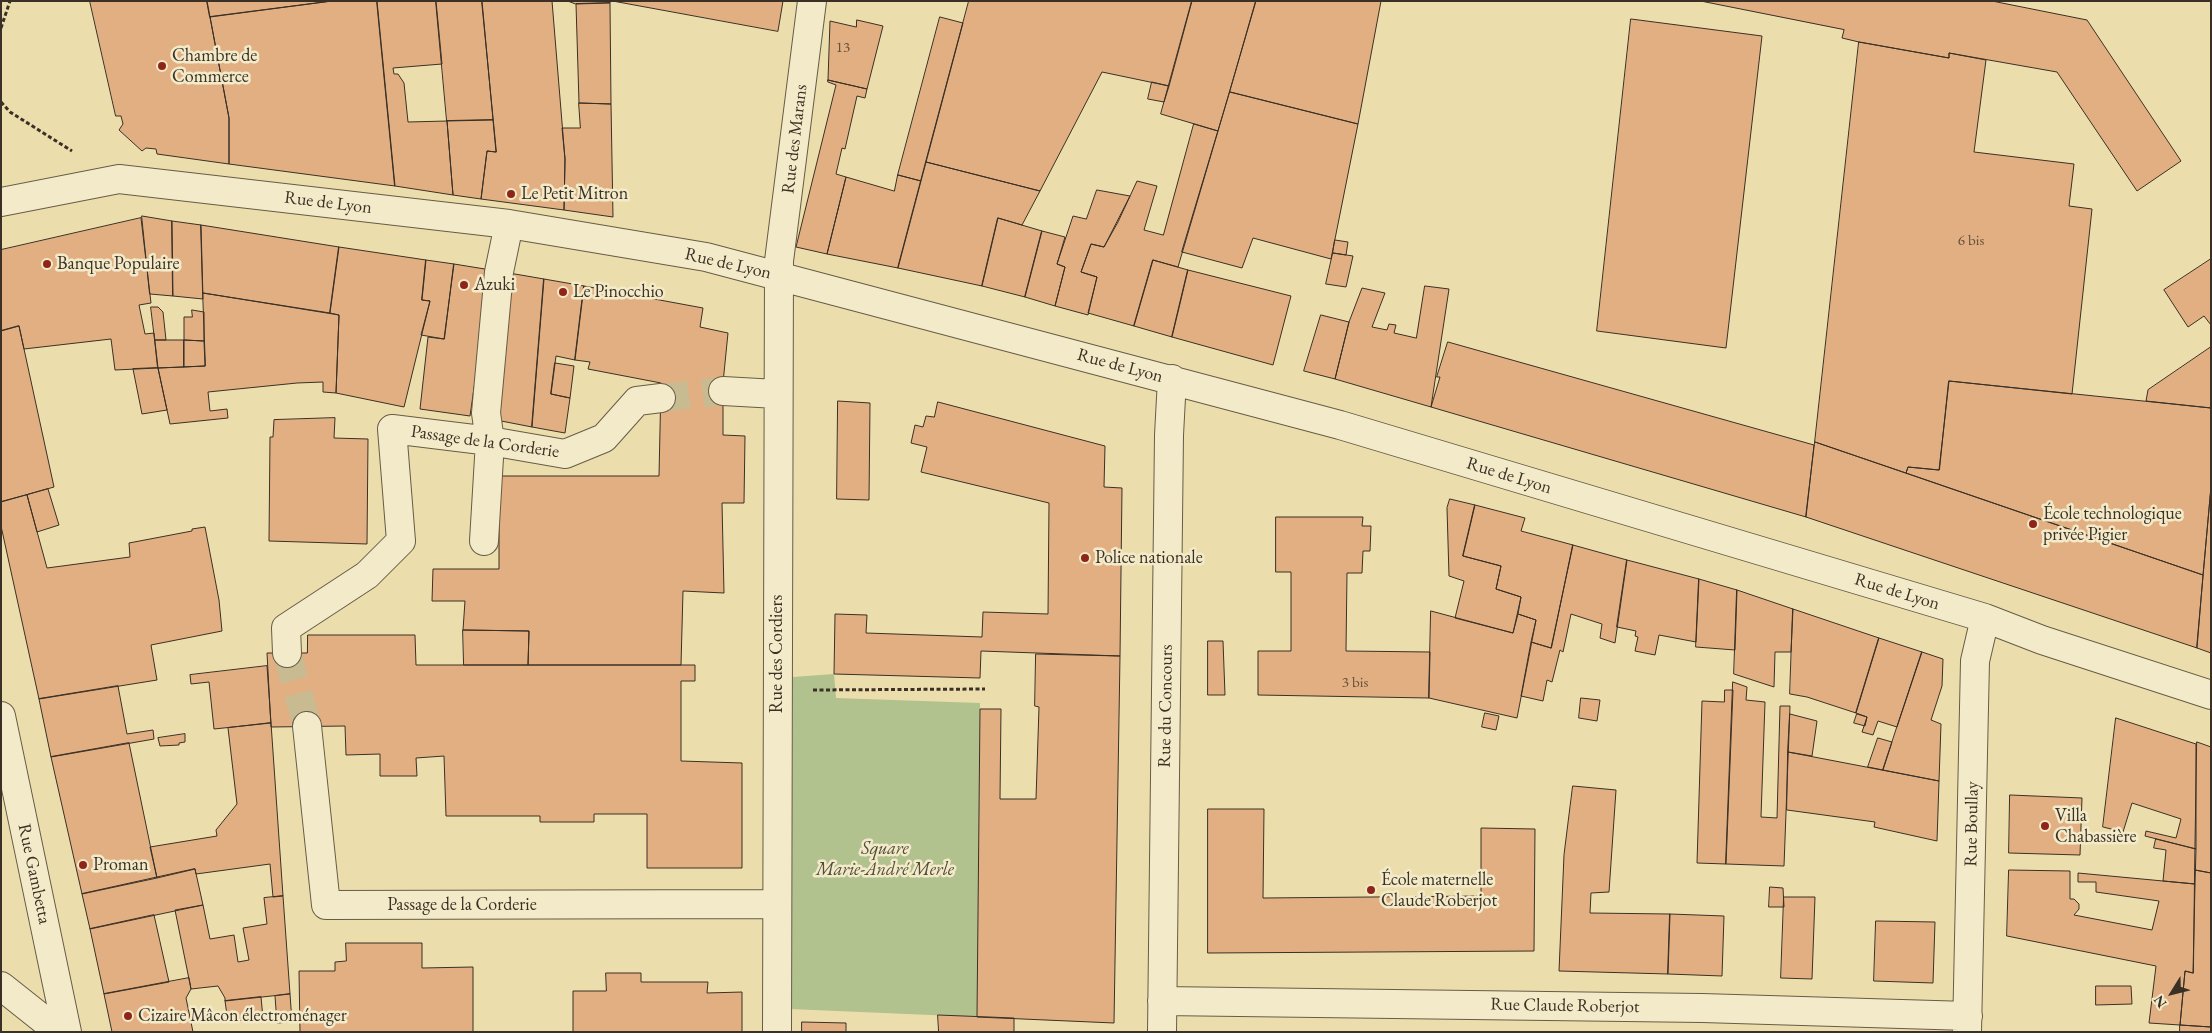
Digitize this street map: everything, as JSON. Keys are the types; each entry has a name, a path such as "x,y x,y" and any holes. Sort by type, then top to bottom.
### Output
{"street":[{"name":"Rue des Marans","path":"779,276 812,1"},
{"name":"Rue de Lyon","path":"1,202 119,179 510,224 706,257 1340,425 1985,618 2042,640 2211,695"},
{"path":"484,541 490,441 486,414 499,272 510,224"},
{"name":"Rue des Cordiers","path":"777,1032 779,276"},
{"name":"Rue du Concours","path":"1162,1032 1172,380"},
{"path":"723,391 778,394"},
{"name":"Passage de la Corderie","path":"287,653 286,628 367,575 401,541 392,429 490,441 565,454 604,438 637,401 661,398"},
{"name":"Rue Boullay","path":"1967,1024 1975,661 1985,618"},
{"name":"Rue Gambetta","path":"1,716 67,1032"},
{"name":"Passage de la Corderie","path":"307,726 326,905 777,904"},
{"path":"1,986 59,1032"},
{"name":"Rue Claude Roberjot","path":"1162,1001 1692,1008 1967,1024"}],"path":[{"path":"1,28 10,1"},
{"path":"1,102 10,112 82,158 83,186"},
{"path":"777,691 985,689"}],"green space":[{"name":"Square Marie-André Merle","path":"834,674 836,698 980,703 977,1017 790,1009 793,677"}],"building":[{"name":"Chambre de Commerce","path":"90,1 207,1 229,118 229,164 157,154 156,149 146,148 142,151 119,130 123,124 121,116 116,116"},
{"path":"207,1 332,1 210,17"},
{"path":"332,1 377,1 395,186 229,164 229,118 210,17"},
{"path":"377,1 436,1 442,64 393,68 394,74 398,74 404,83 408,122 447,121 453,195 395,186"},
{"path":"436,1 482,1 493,120 447,121"},
{"path":"482,1 552,1 565,159 564,210 481,199 487,151 496,152"},
{"path":"568,1 610,1 610,3 576,4"},
{"path":"613,1 783,1 778,31"},
{"path":"969,1 1192,1 1169,86 1102,72 1040,191 926,162"},
{"path":"1192,1 1256,1 1218,131 1161,114"},
{"path":"1256,1 1381,1 1358,124 1230,92"},
{"path":"1701,1 1992,1 2087,20 2181,161 2137,191 2057,72 1949,53 1949,58 1859,42 1842,38 1844,30"},
{"path":"610,3 611,104 579,103 576,4"},
{"path":"940,17 963,23 921,181 898,175"},
{"path":"1631,19 1762,36 1726,348 1597,331"},
{"path":"857,20 883,26 867,89 828,80 830,21 856,27"},
{"path":"1859,42 1949,58 1949,53 1986,60 1974,152 2074,164 2069,206 2092,209 2072,394 1949,381 1939,470 1908,467 1906,473 1815,442"},
{"path":"828,80 867,89 865,98 857,96 845,149 842,148 836,174 846,177 827,254 796,247 836,85 828,82"},
{"path":"1152,82 1169,86 1164,102 1148,99"},
{"path":"1230,92 1358,124 1331,259 1253,238 1242,268 1182,252"},
{"path":"579,103 611,104 613,217 564,210 565,159 562,128 580,128"},
{"path":"493,120 496,152 487,151 481,199 453,195 447,121"},
{"path":"1194,124 1218,131 1178,267 1153,260 1134,326 1088,313 1097,277 1081,272 1091,244 1104,247 1137,181 1157,186 1144,230 1163,235"},
{"path":"926,162 1040,191 1022,225 998,218 982,286 898,268"},
{"path":"898,175 921,181 898,268 827,254 846,177 894,191"},
{"path":"1097,190 1130,196 1104,247 1091,244 1081,272 1097,277 1088,315 1055,306 1065,267 1057,264 1073,216 1086,219"},
{"path":"142,216 172,221 173,296 150,294"},
{"path":"141,218 151,303 139,305 145,334 154,333 158,368 115,370 111,339 24,349 19,326 1,331 1,250"},
{"path":"998,218 1042,231 1025,297 982,286"},
{"path":"172,221 201,225 203,299 173,296"},
{"path":"201,225 339,247 330,313 203,293"},
{"path":"1042,231 1065,237 1057,264 1065,267 1055,306 1025,297"},
{"path":"1335,240 1348,242 1346,255 1333,253"},
{"path":"339,247 426,260 422,300 430,301 404,407 336,393 339,315 330,313"},
{"path":"1333,253 1353,256 1346,287 1326,284"},
{"path":"2211,259 2211,325 2204,316 2188,327 2164,290"},
{"path":"426,260 454,264 444,339 421,335 430,301 422,300"},
{"path":"1153,260 1188,270 1172,337 1134,326"},
{"path":"454,264 491,270 470,416 420,409 428,337 444,339"},
{"path":"1188,270 1291,296 1273,365 1172,337"},
{"path":"509,273 544,279 532,427 496,420"},
{"path":"544,279 584,286 575,360 556,356 551,394 570,398 565,433 532,427"},
{"path":"584,286 703,308 700,327 728,333 723,383 723,435 745,436 744,503 722,503 724,593 683,591 681,665 528,665 529,631 463,630 465,601 432,601 433,569 499,569 499,476 659,476 661,383 588,369 590,362 575,360"},
{"path":"1425,286 1449,289 1431,407 1335,379 1349,322 1362,288 1385,293 1372,327 1387,330 1389,324 1396,325 1394,333 1416,338"},
{"path":"203,293 339,315 336,393 323,392 323,382 208,392 210,411 227,409 228,418 170,424 158,368 205,366"},
{"path":"151,307 158,307 163,312 166,340 155,340"},
{"path":"192,310 204,312 204,341 184,340 184,317 192,317"},
{"path":"1321,315 1349,322 1335,379 1304,371"},
{"path":"19,326 54,487 1,502 1,331"},
{"path":"155,340 184,340 184,367 158,368"},
{"path":"184,340 204,341 205,366 184,367"},
{"path":"1448,342 1814,445 1806,517 1431,407 1440,377 1437,377"},
{"path":"2211,347 2211,408 2146,401 2148,390"},
{"path":"555,363 574,366 570,398 551,394"},
{"path":"158,368 167,410 142,414 133,369"},
{"path":"1949,381 2211,408 2211,487 2203,575 1906,473 1908,467 1939,470"},
{"path":"838,401 870,403 869,500 837,499"},
{"name":"Police nationale","path":"938,402 1105,446 1104,487 1122,488 1120,656 981,651 980,678 834,674 835,614 867,615 866,633 982,637 983,612 1048,614 1049,503 921,472 927,447 911,443 915,425 923,427 926,416 934,417"},
{"path":"335,418 334,438 368,439 367,544 269,541 270,437 273,437 274,420"},
{"path":"1815,442 2203,575 2197,648 1806,517"},
{"path":"2211,487 2211,653 2197,648"},
{"path":"48,489 59,525 37,532 27,495"},
{"path":"27,495 47,568 130,557 129,543 205,527 219,600 222,631 151,645 157,680 39,699 1,526 1,502"},
{"path":"1450,499 1475,505 1463,556 1501,566 1496,589 1521,597 1513,633 1455,618 1464,581 1449,576 1447,508"},
{"path":"1475,505 1525,518 1521,531 1573,545 1551,648 1531,642 1536,620 1518,614 1521,597 1496,589 1501,566 1463,556"},
{"path":"1276,517 1363,517 1362,526 1371,526 1370,551 1363,551 1362,573 1347,573 1346,651 1430,652 1429,698 1258,695 1258,651 1291,651 1291,572 1276,572"},
{"path":"1573,545 1627,560 1615,643 1600,638 1602,624 1571,614 1563,652 1560,650 1552,682 1547,680 1543,701 1521,696 1531,642 1551,648"},
{"path":"1627,560 1699,579 1696,642 1659,635 1655,655 1635,651 1638,637 1635,636 1636,631 1617,627"},
{"path":"1699,579 1737,590 1735,650 1696,647"},
{"path":"1737,590 1793,609 1791,652 1775,652 1774,687 1734,674"},
{"path":"1793,609 1879,638 1856,713 1807,697 1790,694"},
{"path":"1431,611 1513,633 1518,614 1536,620 1517,718 1429,698"},
{"path":"463,630 529,631 528,665 464,665"},
{"path":"308,635 415,635 416,665 695,665 695,681 681,681 681,761 742,763 742,868 647,868 647,814 594,814 594,822 540,822 540,816 446,816 444,756 416,758 417,776 380,776 380,754 346,755 345,726 271,727 267,653 307,653"},
{"path":"1879,638 1922,652 1897,727 1878,721 1873,735 1862,732 1867,717 1856,713"},
{"path":"1208,641 1223,641 1225,695 1208,695"},
{"path":"1922,652 1943,659 1942,686 1931,720 1941,724 1939,781 1883,770"},
{"path":"1036,654 1120,656 1114,1023 977,1017 980,709 1001,709 1000,799 1036,799 1039,707 1035,706"},
{"path":"267,666 271,723 214,729 209,682 191,684 190,675"},
{"path":"1733,682 1747,687 1746,700 1765,702 1761,817 1777,818 1780,706 1790,706 1784,866 1726,864"},
{"path":"118,686 127,734 153,730 154,739 51,757 39,699"},
{"path":"1725,690 1733,690 1726,864 1697,863 1702,701 1724,702"},
{"path":"1581,698 1600,700 1597,721 1579,718"},
{"path":"1485,713 1499,716 1496,730 1482,727"},
{"path":"1790,714 1817,721 1812,756 1788,752"},
{"path":"1857,714 1867,717 1865,726 1854,723"},
{"path":"2116,718 2196,744 2196,849 2145,836 2146,831 2176,838 2181,819 2132,803 2123,832 2103,827"},
{"path":"271,723 283,896 273,897 270,864 196,874 195,869 157,878 150,847 217,836 216,830 237,804 228,728"},
{"path":"185,734 185,742 179,743 179,745 160,746 158,738"},
{"path":"1878,738 1892,742 1883,770 1868,767"},
{"path":"2197,742 2211,747 2211,873 2195,870"},
{"path":"129,743 157,878 82,894 51,757"},
{"path":"1788,752 1939,781 1937,841 1874,827 1875,822 1787,810"},
{"path":"1573,786 1616,790 1609,892 1591,893 1590,913 1670,914 1668,974 1559,971 1564,855"},
{"name":"Villa Chabassière","path":"2010,795 2082,798 2080,855 2009,853"},
{"path":"1208,809 1264,809 1263,898 1481,896 1481,828 1535,829 1534,951 1208,953"},
{"path":"2156,839 2196,849 2195,884 2163,881 2166,850 2154,848"},
{"path":"195,869 203,905 90,929 82,894"},
{"path":"2009,870 2070,871 2070,899 2074,899 2079,904 2079,909 2074,915 2152,930 2159,901 2096,892 2096,882 2078,882 2078,873 2195,884 2193,973 2185,971 2180,1025 2149,1023 2156,966 2007,936"},
{"path":"2195,870 2211,873 2211,1027 2180,1025 2185,971 2193,973"},
{"path":"1770,887 1783,888 1784,907 1769,907"},
{"path":"283,896 290,994 225,1001 218,986 191,989 175,910 203,905 210,939 234,935 238,962 249,960 243,928 267,924 264,898"},
{"path":"1784,897 1815,897 1812,979 1781,978"},
{"path":"1670,914 1724,916 1722,976 1668,974"},
{"path":"154,915 169,982 104,994 90,929"},
{"path":"1876,921 1935,922 1933,983 1874,981"},
{"path":"346,943 422,943 422,968 473,967 473,1032 300,1032 299,971 335,971 335,962 346,961"},
{"path":"606,973 641,973 641,982 708,982 707,993 742,992 742,1032 573,1032 573,991 606,991"},
{"path":"189,978 191,989 186,998 193,1032 112,1032 104,994"},
{"path":"2096,986 2131,986 2132,1004 2096,1005"},
{"path":"290,994 292,1022 277,1023 275,996"},
{"path":"261,997 263,1018 228,1022 225,1001"},
{"path":"938,1015 1014,1018 1014,1032 939,1032"},
{"path":"802,1022 846,1023 846,1032 802,1032"},
{"path":"2180,1025 2211,1027 2211,1032 2180,1032"}],"tunnel":[{"path":"661,398 723,391"},
{"path":"287,653 307,726"}],"place":[{"name":"Chambre de Commerce","path":"162,66"},
{"name":"Le Petit Mitron","path":"511,194"},
{"name":"Banque Populaire","path":"47,264"},
{"name":"Azuki","path":"464,285"},
{"name":"Le Pinocchio","path":"563,292"},
{"name":"École technologique privée Pigier","path":"2033,524"},
{"name":"Police nationale","path":"1085,558"},
{"name":"Villa Chabassière","path":"2045,826"},
{"name":"Proman","path":"83,865"},
{"name":"École maternelle Claude Roberjot","path":"1371,890"},
{"name":"Cizaire Mâcon électroménager","path":"128,1016"}]}
